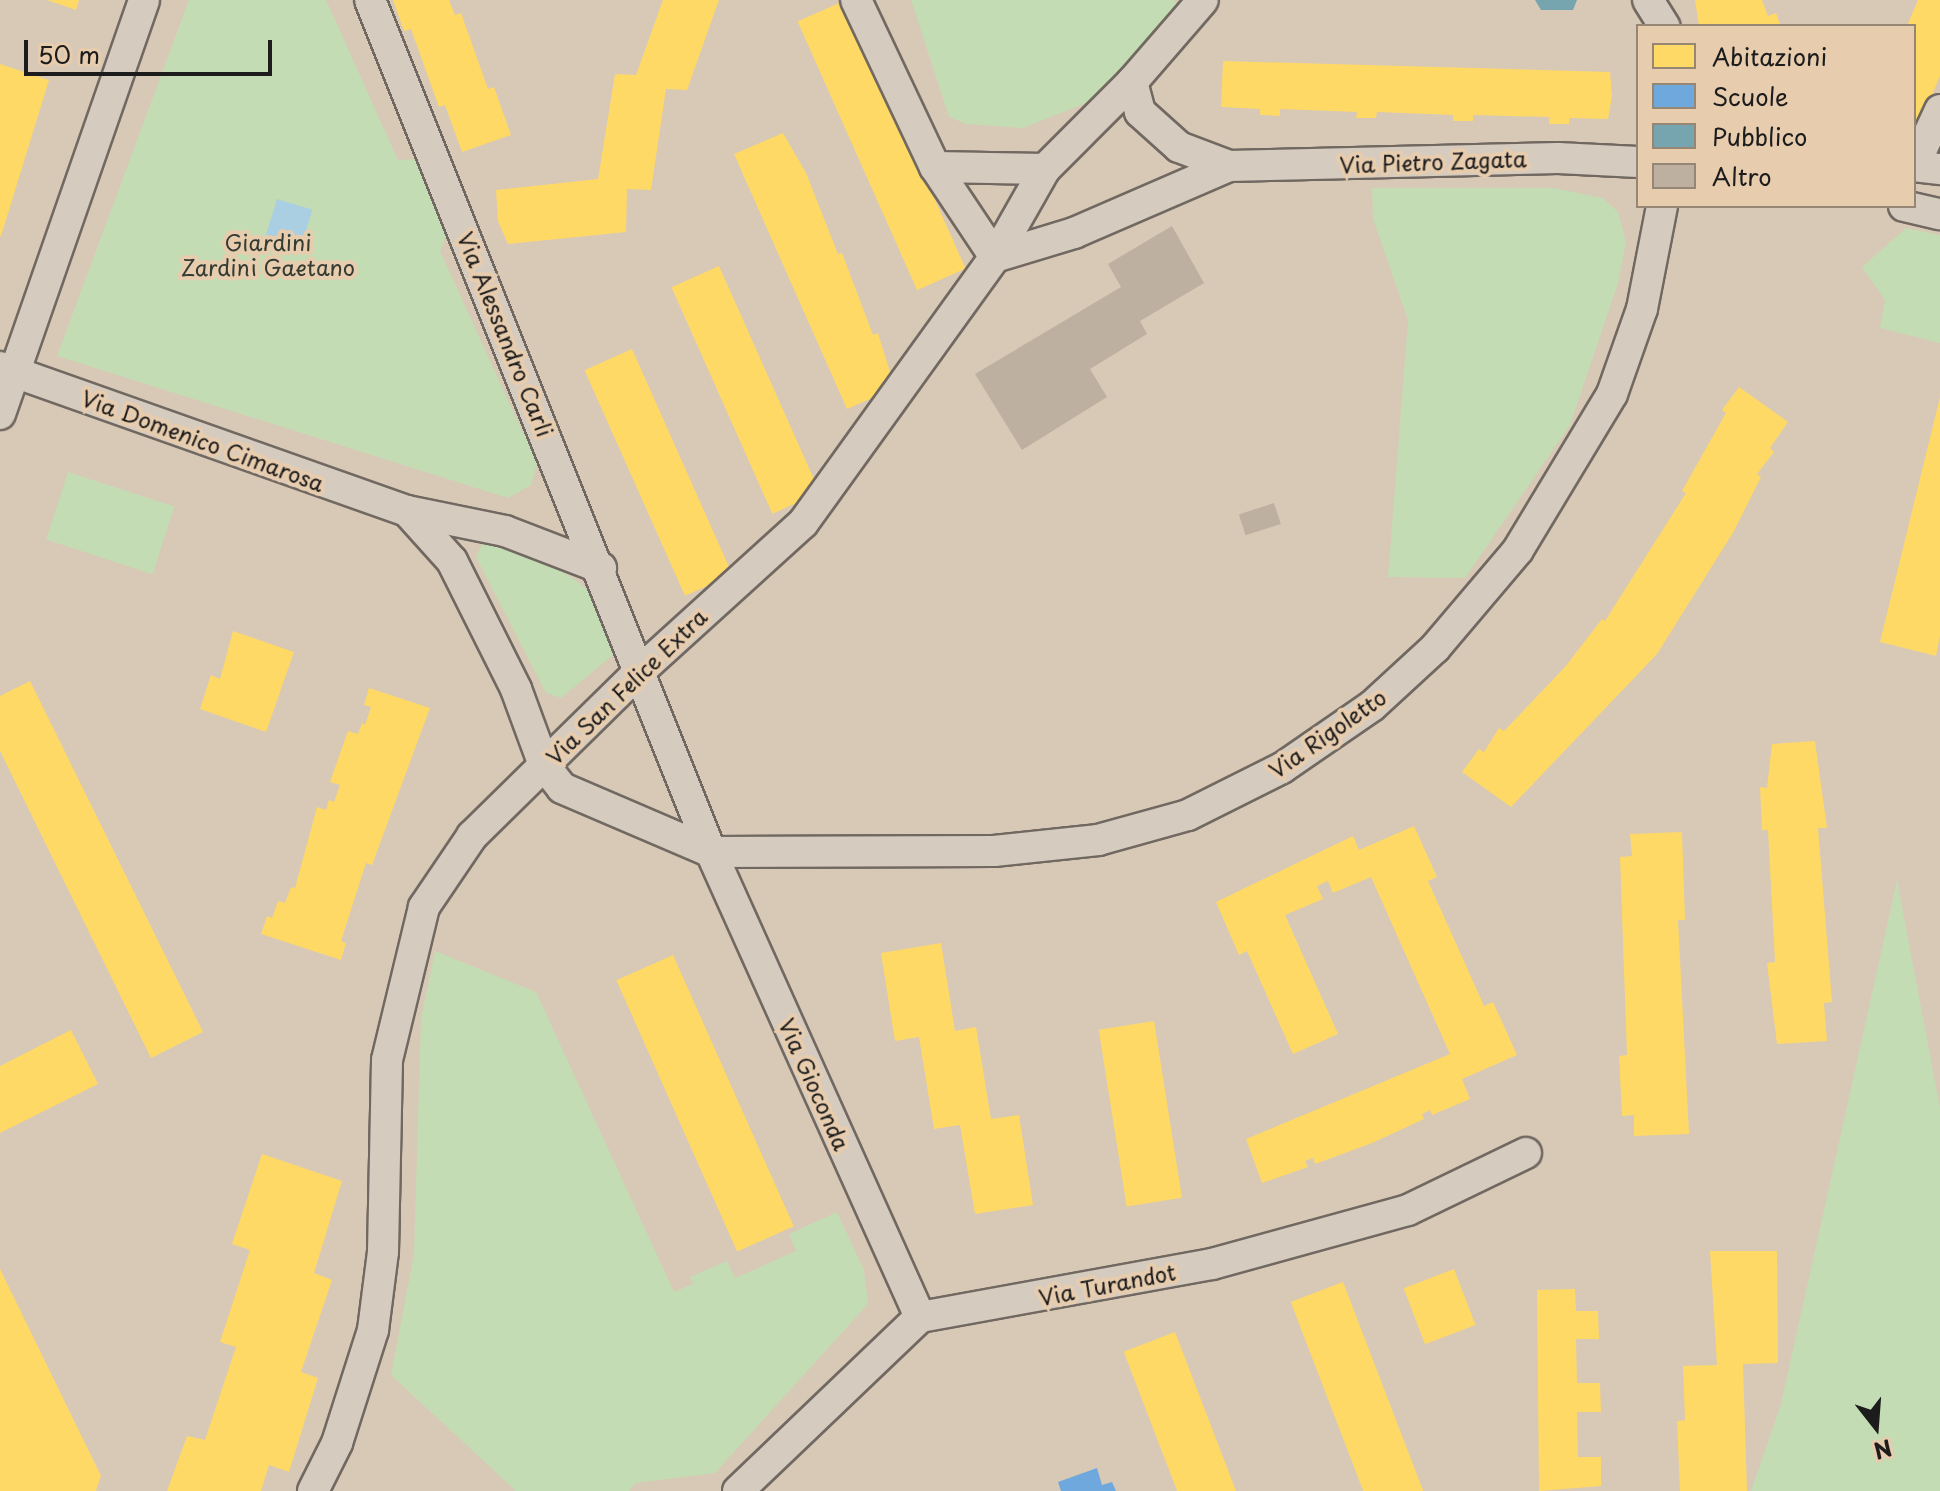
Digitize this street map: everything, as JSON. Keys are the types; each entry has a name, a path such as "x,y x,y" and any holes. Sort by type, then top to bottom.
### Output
{"street":[{"path":"0,414 7,370 144,0"},
{"name":"Via Alessandro Carli","path":"370,0 642,669"},
{"path":"856,0 935,167 995,257"},
{"name":"Via San Felice Extra","path":"313,1491 337,1443 373,1330 383,1252 387,1060 424,907 458,853 544,765 642,669 803,523 995,257 1045,169 1132,82 1203,0"},
{"path":"1648,0 1663,24"},
{"name":"Via Pietro Zagata","path":"1132,82 1140,112 1179,147 1229,166"},
{"path":"1916,162 1940,110"},
{"name":"Via Pietro Zagata","path":"995,257 1074,233 1229,166 1558,158 1636,162"},
{"path":"1916,166 1940,169"},
{"path":"935,167 1045,169"},
{"name":"Via Rigoletto","path":"711,852 994,851 1098,840 1188,815 1282,768 1372,706 1425,658 1518,550 1612,394 1642,309 1662,208"},
{"path":"1913,208 1940,214"},
{"name":"Via Domenico Cimarosa","path":"7,370 407,511 505,531 601,568"},
{"name":"Via Domenico Cimarosa","path":"407,511 452,561 516,689 544,765"},
{"name":"Via Gioconda","path":"642,669 711,852 920,1317"},
{"path":"544,765 562,788 711,852"},
{"name":"Via Turandot","path":"920,1317 1227,1260 1408,1210 1526,1153"},
{"path":"738,1491 920,1317"}],"green space":[{"name":"Giardini Zardini Gaetano","path":"189,0 326,0 398,160 423,159 431,194 444,198 453,219 440,251 523,433 534,436 538,461 531,485 508,498 57,356"},
{"path":"911,0 1174,0 1181,11 1086,103 1023,128 966,124 949,117"},
{"path":"1372,188 1553,188 1603,198 1618,212 1626,242 1618,283 1570,425 1465,578 1388,577 1408,320 1373,219"},
{"path":"1906,228 1940,235 1940,343 1880,328 1885,300 1862,267"},
{"path":"68,472 175,507 153,574 46,540"},
{"path":"483,542 555,565 592,593 615,647 613,655 561,698 546,693 476,557"},
{"path":"1897,880 1940,1108 1940,1491 1751,1491 1781,1404"},
{"path":"435,951 536,992 674,1292 693,1284 690,1277 727,1261 735,1278 796,1251 789,1234 837,1212 864,1270 868,1304 715,1473 636,1483 629,1491 516,1491 391,1375 414,1254 421,1019"}],"water":[{"path":"277,199 312,210 301,246 266,235"}],"building: Abitazioni":[{"path":"47,0 79,0 76,10"},
{"path":"393,0 449,0 455,15 461,13 488,89 494,87 511,135 462,152 445,105 439,107 411,29 404,31"},
{"path":"663,0 719,0 687,90 666,89 651,190 627,189 626,232 508,244 498,221 496,190 598,179 615,74 636,75"},
{"path":"846,0 966,269 917,290 798,22"},
{"path":"1695,0 1762,0 1768,16 1776,13 1780,24 1699,24"},
{"path":"1918,0 1940,0 1940,76 1916,132 1916,24 1908,24"},
{"path":"1223,61 1610,72 1612,96 1608,119 1569,118 1569,124 1549,124 1549,117 1473,115 1473,121 1453,121 1453,115 1377,112 1376,118 1356,118 1357,112 1280,109 1280,116 1260,115 1260,109 1221,107"},
{"path":"0,64 49,80 1,236 0,236"},
{"path":"783,133 806,173 838,254 842,253 873,335 878,333 895,388 847,409 734,154"},
{"path":"719,266 820,493 772,514 671,287"},
{"path":"632,349 732,575 685,596 584,370"},
{"path":"1739,387 1788,422 1770,448 1774,452 1757,474 1761,477 1734,531 1657,654 1511,807 1462,772 1479,749 1484,752 1499,728 1504,731 1565,667 1602,619 1605,621 1686,493 1682,491 1726,413 1722,410"},
{"path":"1940,397 1940,636 1936,656 1880,642"},
{"path":"233,631 294,652 266,732 200,709 211,675 220,679"},
{"path":"30,681 203,1032 151,1058 0,751 0,696"},
{"path":"369,688 430,708 372,865 366,863 341,941 346,943 341,960 261,934 267,916 272,918 278,901 285,903 291,887 295,888 317,807 326,810 329,800 334,802 340,785 330,782 348,731 358,734 362,723 365,725 371,707 364,705"},
{"path":"1815,741 1827,828 1818,828 1832,1002 1824,1003 1827,1041 1777,1044 1767,963 1775,962 1768,830 1762,830 1760,787 1767,788 1772,744"},
{"path":"1414,826 1437,877 1428,881 1484,1006 1493,1002 1517,1055 1462,1079 1470,1099 1432,1115 1430,1110 1422,1114 1424,1119 1372,1143 1315,1164 1313,1158 1305,1161 1308,1167 1262,1183 1246,1139 1450,1054 1371,877 1333,893 1328,881 1317,886 1323,899 1285,915 1338,1034 1293,1054 1247,951 1239,955 1216,902 1353,836 1359,850"},
{"path":"1682,832 1685,920 1678,920 1689,1134 1634,1136 1634,1115 1622,1116 1619,1056 1627,1055 1620,857 1632,856 1630,834"},
{"path":"941,943 955,1031 976,1027 991,1119 1019,1115 1033,1205 975,1214 960,1125 934,1129 919,1037 895,1041 881,953"},
{"path":"673,955 794,1226 737,1252 616,980"},
{"path":"1154,1021 1182,1198 1127,1207 1099,1030"},
{"path":"71,1030 98,1084 0,1133 0,1066"},
{"path":"262,1154 342,1181 314,1273 332,1280 301,1372 318,1378 289,1472 269,1465 261,1491 167,1491 187,1436 205,1440 236,1347 220,1342 250,1250 232,1244"},
{"path":"1710,1251 1777,1251 1778,1363 1743,1364 1747,1491 1680,1491 1677,1421 1685,1420 1683,1366 1717,1365"},
{"path":"0,1269 101,1476 96,1491 0,1491"},
{"path":"1454,1269 1476,1325 1425,1344 1404,1288"},
{"path":"1343,1282 1423,1491 1363,1491 1291,1302"},
{"path":"1575,1289 1576,1311 1598,1311 1599,1339 1576,1339 1577,1383 1600,1383 1601,1412 1577,1412 1578,1457 1601,1457 1601,1486 1539,1491 1537,1290"},
{"path":"1175,1332 1236,1491 1177,1491 1124,1352"}],"building: Scuole":[{"path":"1097,1468 1102,1485 1112,1482 1116,1491 1061,1491 1058,1482"}],"building: Pubblico":[{"path":"1535,0 1577,0 1573,10 1541,10"}],"building: Altro":[{"path":"1172,226 1204,283 1140,321 1147,334 1090,369 1107,397 1022,450 975,374 1121,287 1108,264"},
{"path":"1274,503 1281,524 1246,535 1239,514"}]}
